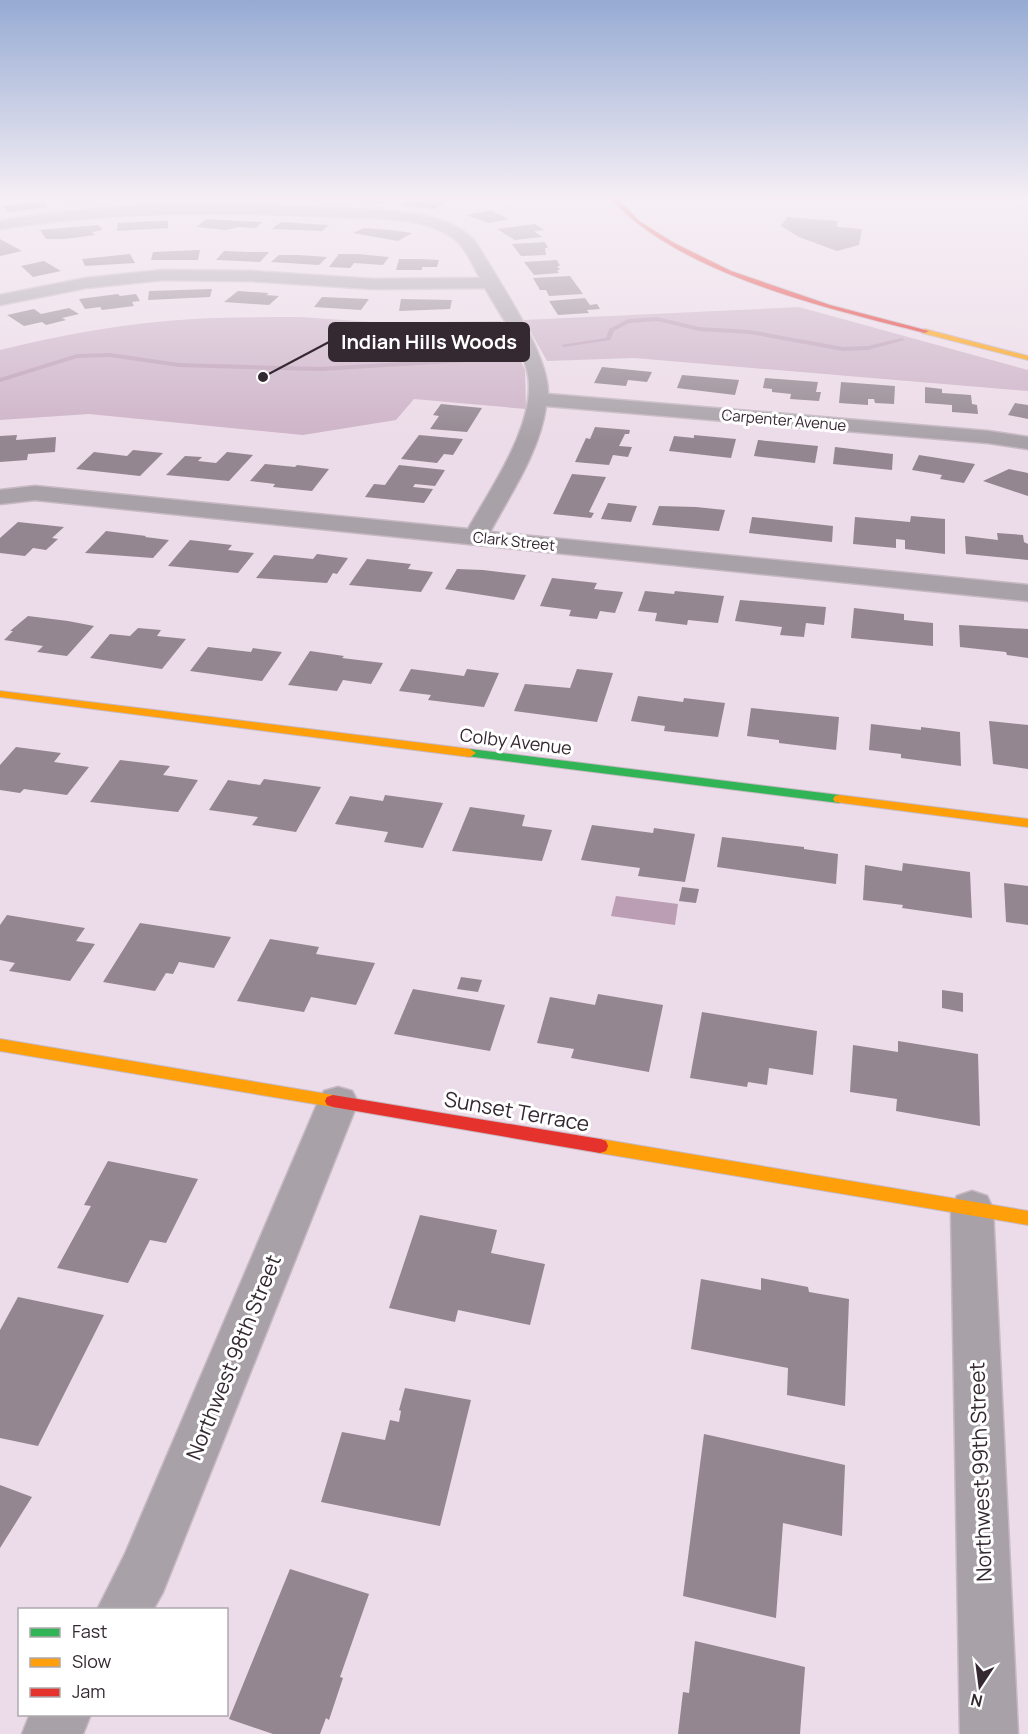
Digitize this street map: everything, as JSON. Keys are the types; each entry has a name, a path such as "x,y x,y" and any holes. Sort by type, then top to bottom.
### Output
{"street":[{"path":"3,297 116,280"},
{"path":"319,280 383,284 490,283"},
{"path":"475,537 529,434 539,399 538,375 533,362 488,280"},
{"path":"752,280 828,306 1028,358"},
{"path":"795,280 852,298 1028,344"},
{"name":"Carpenter Avenue","path":"539,399 988,437 1028,443"},
{"name":"Clark Street","path":"0,497 35,493 1028,593"},
{"name":"Colby Avenue","path":"0,694 1028,823"},
{"name":"Sunset Terrace","path":"0,1044 1028,1218"},
{"name":"Northwest 98th Street","path":"125,1608 148,1562 338,1102"},
{"name":"Northwest 99th Street","path":"972,1209 989,1734"},
{"path":"51,1734 62,1716"}],"shaded area":[{"path":"799,307 1028,370 1028,391 634,358 547,361 524,320"},
{"path":"300,317 386,323 501,321 525,370 526,409 414,399 396,420 303,435 89,414 0,420 0,350 72,334 145,323 207,318"},
{"path":"616,896 678,904 675,925 611,916"}],"building":[{"path":"534,280 573,280 583,294 549,296 546,290 540,290"},
{"path":"212,289 210,297 148,300 149,291"},
{"path":"238,291 279,296 269,305 224,302"},
{"path":"118,294 120,296 136,294 140,301 132,302 134,306 102,310 100,307 85,309 79,299"},
{"path":"322,297 369,299 361,310 314,307"},
{"path":"585,298 590,305 597,304 600,309 587,310 589,313 558,315 549,301"},
{"path":"401,299 452,300 450,309 399,311"},
{"path":"69,308 79,314 46,325 42,322 24,326 7,315 34,309 41,314"},
{"path":"602,367 652,372 647,382 628,380 626,386 594,383"},
{"path":"682,375 739,380 735,395 677,388"},
{"path":"765,378 818,382 816,392 821,392 819,401 790,399 791,394 772,392 772,389 763,388"},
{"path":"841,382 895,386 894,404 875,403 874,399 868,399 868,405 839,403"},
{"path":"925,387 942,389 942,393 971,395 972,404 977,405 978,414 952,412 952,405 925,403"},
{"path":"1015,403 1028,405 1028,419 1008,415"},
{"path":"441,404 482,408 467,432 430,429 439,416 433,415"},
{"path":"595,427 630,430 629,434 625,434 619,446 632,447 628,457 613,455 609,465 575,462 586,438 590,439"},
{"path":"17,435 16,440 56,437 55,452 28,454 27,460 0,462 0,436"},
{"path":"419,435 463,439 453,455 444,454 437,463 401,459"},
{"path":"694,435 736,439 731,458 669,451 674,436 694,438"},
{"path":"758,440 818,446 815,463 754,456"},
{"path":"835,447 893,454 892,470 833,464"},
{"path":"133,450 163,453 140,476 76,469 94,452 127,456"},
{"path":"227,452 253,455 229,481 166,475 185,456 202,457 198,461 216,463"},
{"path":"919,455 975,464 964,483 940,479 942,475 912,470"},
{"path":"265,464 329,469 312,491 273,487 275,484 250,481"},
{"path":"399,465 445,470 435,486 415,484 413,487 433,489 424,503 365,497 374,484 385,485"},
{"path":"1009,469 1028,473 1028,496 983,481"},
{"path":"572,474 606,477 589,512 594,513 591,518 553,514"},
{"path":"608,503 637,506 631,522 601,519"},
{"path":"659,506 725,510 719,531 652,525"},
{"path":"911,516 945,519 945,554 905,549 905,540 896,539 896,548 853,544 855,517 910,522"},
{"path":"752,517 833,526 832,542 749,533"},
{"path":"18,522 64,527 52,538 58,539 46,550 33,548 25,556 0,553 0,538"},
{"path":"106,531 169,540 153,558 85,553"},
{"path":"997,533 1023,535 1024,542 1028,544 1028,560 966,554 965,536 998,540"},
{"path":"190,540 232,545 228,550 254,553 238,573 168,566"},
{"path":"317,554 348,558 337,574 333,573 327,583 256,578 274,555 313,559"},
{"path":"367,559 411,564 408,569 433,572 421,592 349,585"},
{"path":"457,569 526,575 514,600 445,589"},
{"path":"552,578 597,583 594,589 623,592 615,613 600,611 597,619 569,616 571,610 540,606"},
{"path":"645,591 674,594 675,591 724,596 718,623 688,620 687,625 655,621 657,613 638,611"},
{"path":"740,600 826,607 824,625 806,623 804,637 780,635 782,627 735,621"},
{"path":"854,608 904,614 904,620 933,623 933,646 851,638"},
{"path":"28,616 94,626 67,656 37,652 43,646 4,640 13,631 10,631"},
{"path":"959,625 1028,629 1028,658 1007,655 1006,652 960,647"},
{"path":"138,628 161,630 157,636 186,639 162,669 90,658 110,634 130,636"},
{"path":"208,647 251,652 253,648 282,652 262,681 190,671"},
{"path":"310,651 383,663 371,684 343,680 337,691 288,685"},
{"path":"411,669 464,676 467,669 499,673 484,707 428,700 431,695 399,691"},
{"path":"577,669 613,673 597,722 514,711 525,684 570,688"},
{"path":"638,696 683,702 684,698 725,703 718,737 664,731 665,726 631,721"},
{"path":"751,708 839,717 836,750 779,743 779,740 747,736"},
{"path":"989,721 1028,725 1028,769 993,764"},
{"path":"871,724 960,732 961,766 901,758 901,754 869,750"},
{"path":"16,747 61,753 54,762 89,767 67,795 24,789 20,793 0,790 0,765"},
{"path":"120,760 170,766 163,775 198,780 178,812 90,802"},
{"path":"264,779 321,787 296,832 252,825 258,817 209,810 228,780 260,785"},
{"path":"385,795 443,803 423,848 384,842 388,832 335,824 350,796 383,801"},
{"path":"470,807 525,815 522,826 552,830 542,861 452,851"},
{"path":"592,825 653,833 654,828 695,834 685,882 638,876 640,868 581,860"},
{"path":"722,837 804,847 804,849 838,854 836,884 717,867"},
{"path":"903,863 970,872 972,918 863,900 865,865 902,871"},
{"path":"1004,883 1028,886 1028,925 1006,922"},
{"path":"682,887 699,889 696,903 679,901"},
{"path":"7,915 85,928 76,941 95,944 70,981 9,971 15,963 0,960 0,925"},
{"path":"140,923 231,937 214,968 179,962 173,974 166,973 155,991 103,982"},
{"path":"270,939 319,947 316,954 375,963 356,1005 311,997 304,1012 237,1001"},
{"path":"461,977 482,980 478,992 457,989"},
{"path":"413,989 505,1005 490,1051 394,1034"},
{"path":"942,990 963,993 963,1012 942,1008"},
{"path":"598,994 663,1005 649,1072 571,1058 574,1049 537,1043 550,997 595,1005"},
{"path":"702,1012 817,1031 813,1075 769,1068 767,1085 748,1082 747,1087 690,1078"},
{"path":"898,1041 978,1054 980,1126 896,1111 897,1099 850,1092 853,1045 898,1052"},
{"path":"108,1161 198,1179 166,1243 150,1240 128,1283 57,1268 91,1206 84,1205"},
{"path":"420,1215 497,1230 491,1253 545,1264 530,1325 458,1310 455,1322 389,1308"},
{"path":"761,1278 808,1287 809,1292 849,1299 845,1406 787,1395 788,1368 691,1349 701,1279 761,1290"},
{"path":"18,1297 104,1315 38,1446 0,1438 0,1330"},
{"path":"405,1388 471,1400 440,1526 321,1502 342,1432 385,1440 390,1420 399,1422 401,1411 399,1410"},
{"path":"704,1434 845,1465 842,1536 783,1523 776,1618 683,1596"},
{"path":"0,1485 32,1497 0,1548"},
{"path":"290,1569 369,1594 340,1677 343,1678 329,1720 326,1718 320,1734 273,1734 229,1719"},
{"path":"695,1641 805,1667 800,1734 678,1734 683,1692 689,1693"}],"waterway":[{"path":"564,345 608,339 611,330 628,321 657,319 699,329 750,332 843,349 868,348 902,340"},
{"path":"0,380 77,356 110,355 179,365 320,369 500,358"}],"traffic: fast":[{"path":"470,753 839,799"}],"traffic: slow":[{"path":"925,331 1028,358"},
{"path":"0,694 470,753"},
{"path":"839,799 1028,823"},
{"path":"0,1045 333,1101"},
{"path":"600,1146 1028,1218"}],"traffic: jam":[{"path":"752,280 828,306 925,331"},
{"path":"333,1101 600,1146"}],"place":[{"name":"Indian Hills Woods","path":"263,377"}]}
